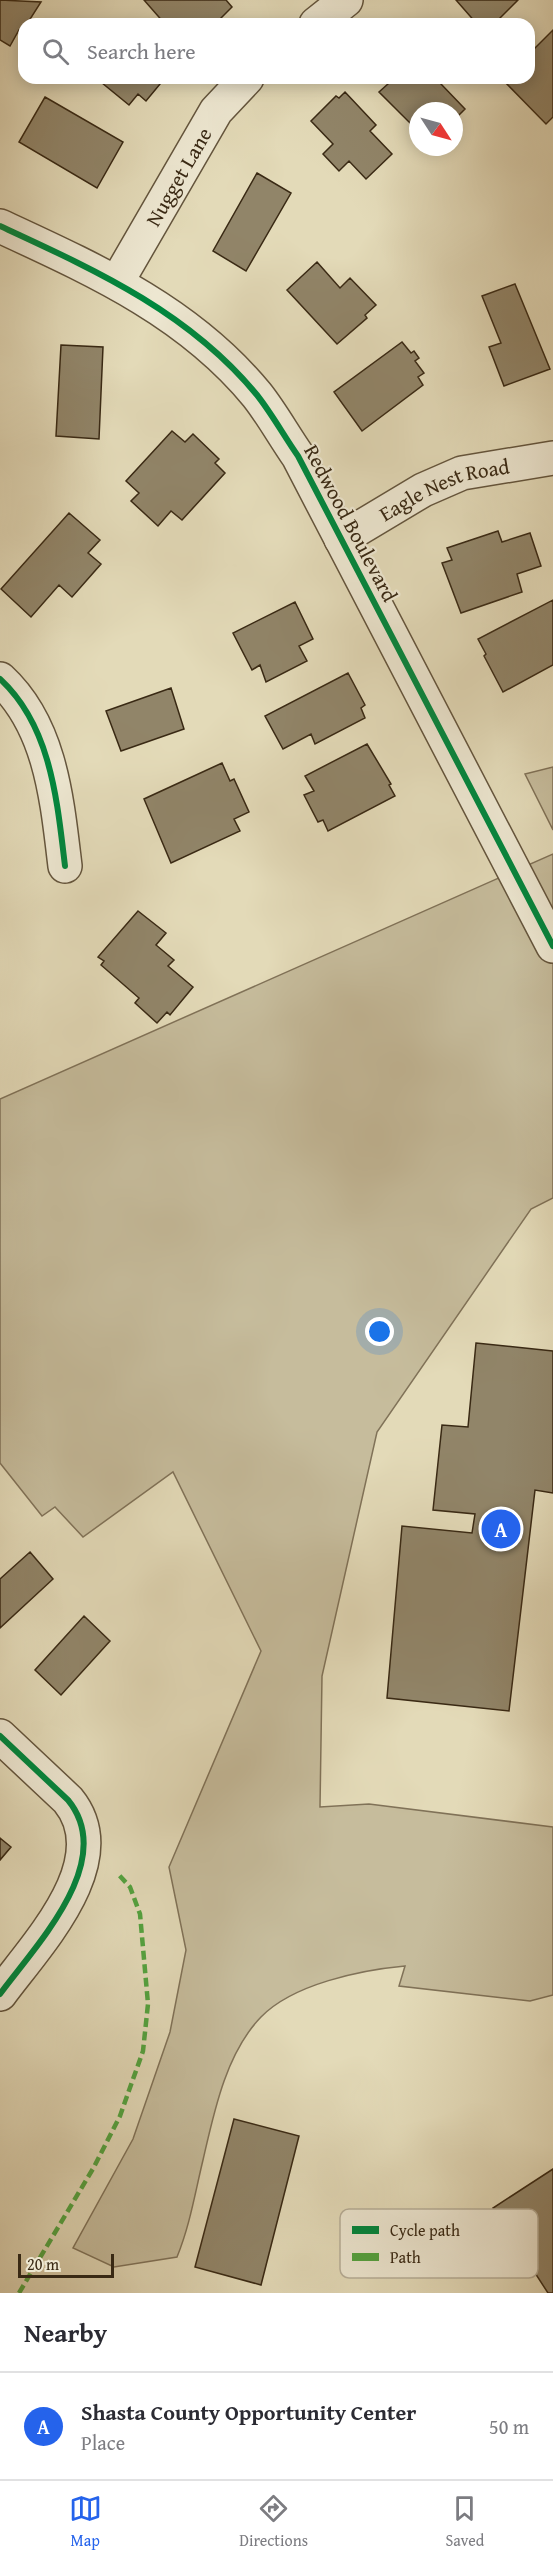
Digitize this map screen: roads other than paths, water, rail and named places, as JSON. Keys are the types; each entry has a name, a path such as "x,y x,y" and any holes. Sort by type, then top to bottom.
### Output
{"street":[{"path":"324,18 346,0"},
{"name":"Nugget Lane","path":"117,282 216,111 241,84"},
{"name":"Redwood Boulevard","path":"0,226 117,282 198,335 258,396 298,456 553,946"},
{"name":"Eagle Nest Road","path":"341,539 423,490 462,473 553,458"},
{"path":"0,679 25,705 51,771 65,866"},
{"path":"0,1736 78,1812 84,1853 78,1878 58,1914 0,1994"}],"place":[{"name":"Shasta County Opportunity Center","path":"501,1529"}]}
